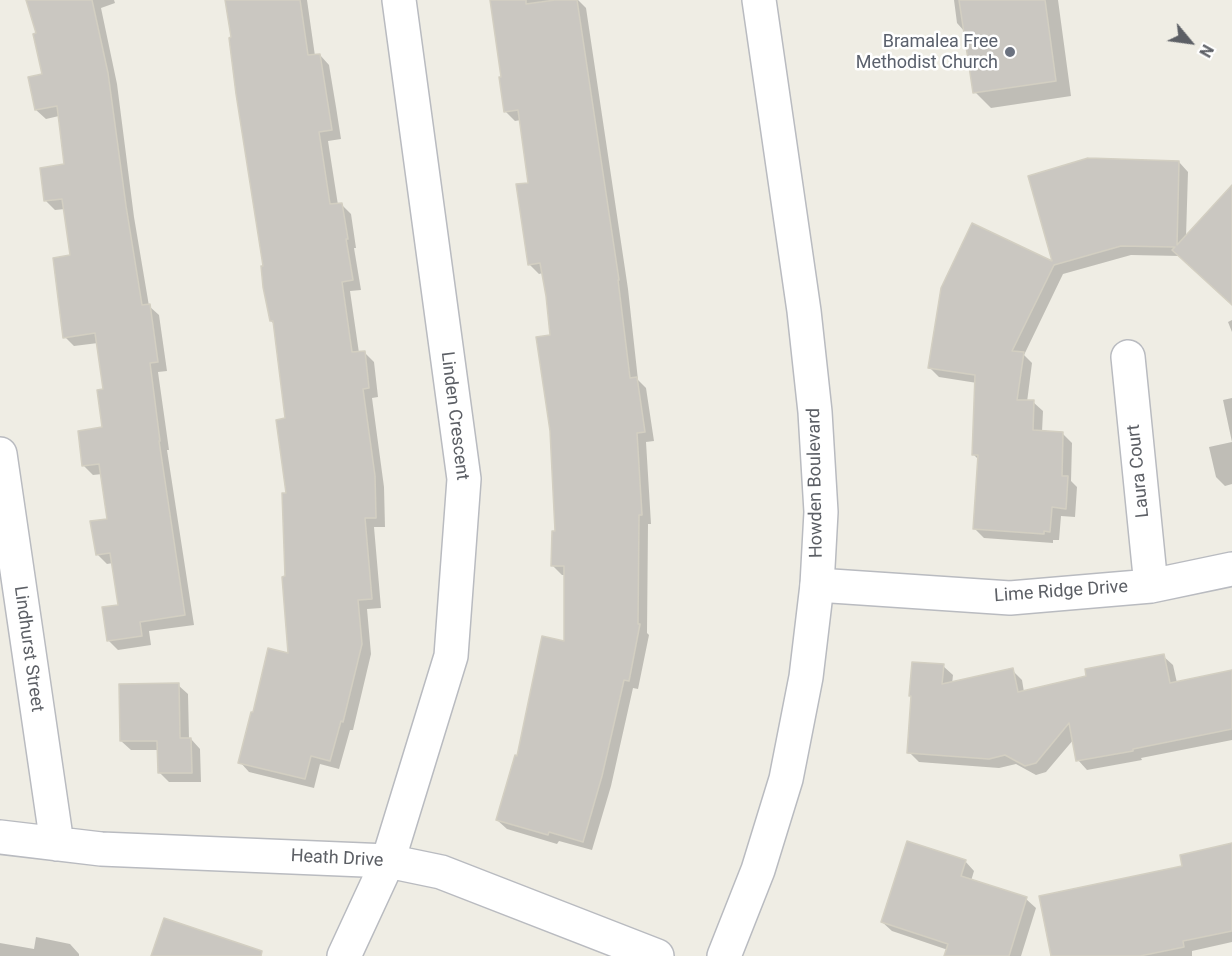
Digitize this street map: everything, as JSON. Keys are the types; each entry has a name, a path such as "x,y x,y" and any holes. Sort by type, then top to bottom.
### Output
{"street":[{"name":"Linden Crescent","path":"344,956 388,861 451,656 464,479 399,0"},
{"name":"Howden Boulevard","path":"724,956 758,870 786,779 806,677 818,585 820,512 815,412 804,311 759,0"},
{"name":"Laura Court","path":"1128,357 1151,586"},
{"name":"Lindhurst Street","path":"0,454 57,844"},
{"name":"Lime Ridge Drive","path":"818,585 1010,598 1151,586 1232,569"},
{"name":"Heath Drive","path":"0,837 101,849 388,861 441,872 657,956"}],"building":[{"path":"26,0 92,0 108,73 142,305 150,304 158,362 150,363 159,441 185,615 140,622 142,636 107,641 102,607 118,605 110,553 96,555 90,521 107,519 99,464 82,466 78,431 102,427 97,390 103,389 95,333 63,338 53,258 70,255 62,199 44,201 40,168 64,164 57,106 35,110 28,77 42,74 33,34 36,33"},
{"path":"225,0 300,0 308,55 320,54 332,130 319,132 330,204 342,203 348,239 346,239 353,280 342,282 352,352 365,351 369,388 363,389 375,476 376,518 365,518 372,599 358,600 362,644 343,722 341,721 330,761 311,756 305,779 238,763 268,648 288,653 282,577 285,576 282,493 286,493 276,420 285,418 273,321 270,321 263,287 261,266 263,266 236,94"},
{"path":"490,0 526,0 526,4 577,0 619,280 630,378 637,377 645,432 637,433 642,515 639,515 638,624 640,624 629,681 624,680 602,776 583,842 496,820 515,755 517,756 542,636 564,641 564,566 551,566 552,531 555,531 550,431 536,337 550,335 546,296 540,263 528,265 516,184 528,183 518,110 504,112"},
{"name":"Bramalea Free Methodist Church","path":"959,0 1045,0 1056,81 973,93"},
{"path":"1088,158 1179,161 1177,245 1232,185 1232,305 1172,250 1175,247 1121,246 1054,265 1012,351 1024,352 1017,400 1034,400 1033,430 1063,432 1062,476 1068,476 1066,509 1052,507 1050,532 1044,531 1044,534 973,529 978,455 972,455 975,375 928,368 941,288 972,223 1052,261 1028,176"},
{"path":"1164,654 1170,683 1232,670 1232,729 1076,761 1069,723 1036,763 1025,766 1005,755 989,759 907,753 912,662 944,664 942,684 1013,668 1018,692 1086,676 1085,669"},
{"path":"179,683 180,738 191,738 192,773 158,773 157,741 120,741 119,684"},
{"path":"907,841 966,860 961,876 1027,897 1009,956 944,956 948,944 881,922"},
{"path":"1232,843 1232,931 1183,941 1184,947 1140,956 1051,956 1039,896 1182,866 1180,855"},
{"path":"164,918 262,951 261,956 151,956"}],"place":[{"name":"Bramalea Free Methodist Church","path":"1010,52"}]}
